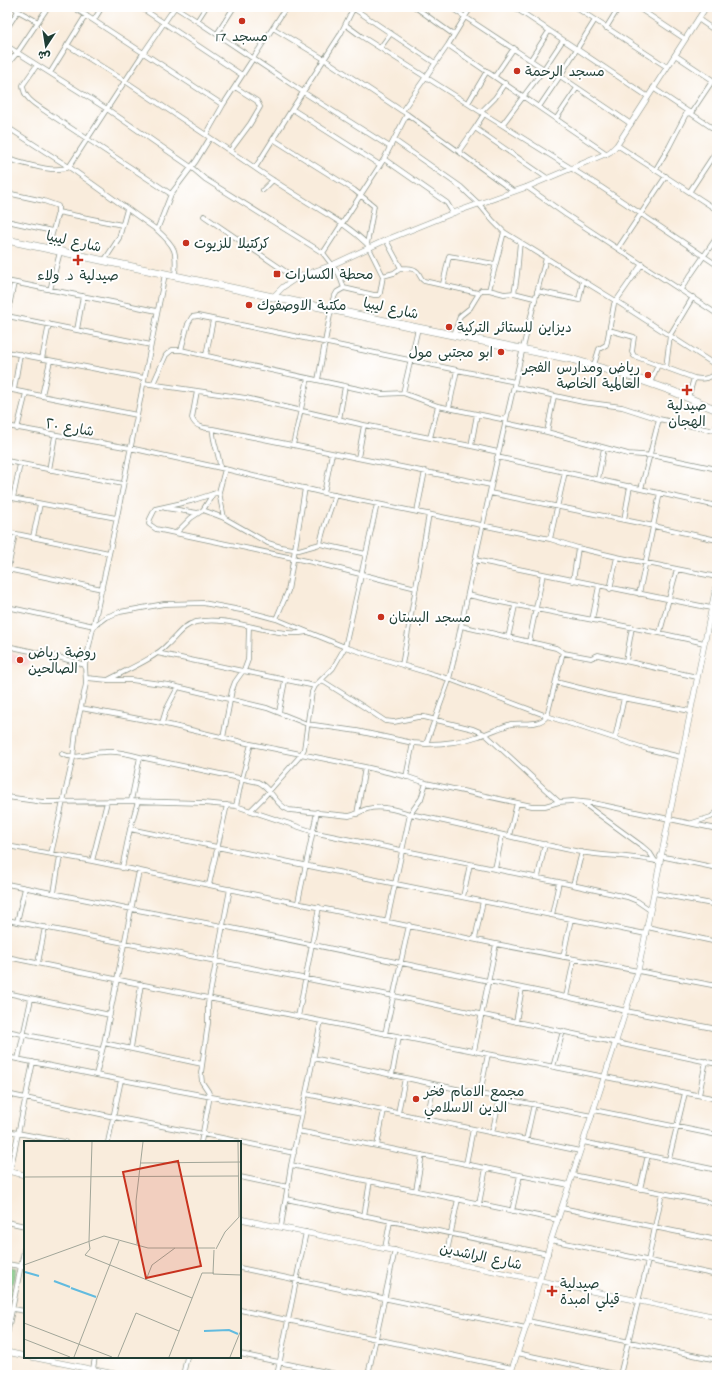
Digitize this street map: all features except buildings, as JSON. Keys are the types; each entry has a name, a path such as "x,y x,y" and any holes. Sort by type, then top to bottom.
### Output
{"highway":[{"name":"شارع ليبيا","path":"7,240 331,308 418,328 560,356 650,383 717,410"}],"street":[{"path":"14,7 18,12 38,22"},
{"path":"7,65 17,53 48,7"},
{"path":"74,7 223,105"},
{"path":"94,20 102,7"},
{"path":"140,7 242,75"},
{"path":"7,159 53,169 69,167 144,52 176,7 303,92 390,147"},
{"path":"197,21 206,7"},
{"path":"217,34 234,7"},
{"path":"415,7 454,35"},
{"path":"450,7 544,69"},
{"path":"402,111 448,45 471,7"},
{"path":"514,7 647,96"},
{"path":"575,7 667,67"},
{"path":"606,28 619,7"},
{"path":"637,7 685,38"},
{"path":"206,135 223,105 273,28 284,8"},
{"path":"255,168 346,25 354,8 435,63"},
{"path":"273,297 283,287 296,278 332,265 368,246 453,213 527,187 607,154 617,145 631,124 647,96 704,8"},
{"path":"7,28 18,12"},
{"path":"50,73 86,15"},
{"path":"698,19 717,32"},
{"path":"538,107 560,76 595,20"},
{"path":"346,25 717,264"},
{"path":"273,28 324,59 407,114 513,192"},
{"path":"531,59 549,30"},
{"path":"380,48 391,33"},
{"path":"502,125 544,69 563,40"},
{"path":"67,45 125,81 272,180 343,224 368,246 383,276 380,293 377,296 344,288 335,294 331,308 318,380"},
{"path":"448,45 607,154"},
{"path":"7,46 107,109 191,167 205,179 323,253 339,274 344,288"},
{"path":"495,76 514,48"},
{"path":"656,169 686,114 690,113 715,82 675,54"},
{"path":"37,65 23,85 24,93 31,100 88,140 171,194"},
{"path":"468,103 487,71"},
{"path":"560,76 631,124"},
{"path":"459,152 483,113 505,83"},
{"path":"230,151 250,124 260,107 260,104 257,101 235,87"},
{"path":"556,119 577,88"},
{"path":"653,88 717,131"},
{"path":"292,109 380,165"},
{"path":"323,253 384,159 407,114"},
{"path":"7,127 69,167 168,239 176,254 175,276"},
{"path":"475,128 547,178"},
{"path":"157,230 171,194 210,138"},
{"path":"273,139 374,206 368,246"},
{"path":"394,140 461,187 479,204 504,232 616,301 717,366"},
{"path":"617,145 690,191 717,210"},
{"path":"690,191 717,150"},
{"path":"384,159 447,203 453,213"},
{"path":"618,248 666,176"},
{"path":"263,190 272,180"},
{"path":"527,187 565,214 717,314"},
{"path":"7,193 56,204 58,206 58,212 48,249"},
{"path":"104,261 117,242 127,209"},
{"path":"58,212 122,225"},
{"path":"204,216 296,278"},
{"path":"7,221 52,231"},
{"path":"489,290 504,232"},
{"path":"681,289 717,237"},
{"path":"386,240 401,268"},
{"path":"514,293 517,278 520,242"},
{"path":"50,290 60,252"},
{"path":"443,284 449,256 495,264"},
{"path":"426,744 436,720 449,679 505,421 534,298 546,258"},
{"path":"594,365 598,349 606,345 612,308 642,264"},
{"path":"383,276 393,274 401,268 416,270 420,278 424,281 478,293"},
{"path":"51,854 73,758 76,730 87,678 85,665 102,589 165,274"},
{"path":"7,281 157,311"},
{"path":"536,291 579,300 584,281"},
{"path":"14,282 7,316 151,345"},
{"path":"454,335 460,316 471,306 478,293 483,289 504,294 514,293 534,298"},
{"path":"77,330 83,296"},
{"path":"666,368 670,335 693,298"},
{"path":"181,350 188,324 192,317 198,316 457,370 514,384 554,396 622,407 659,419 710,430 716,428 717,423"},
{"path":"206,355 213,320"},
{"path":"42,359 49,324"},
{"path":"404,393 418,328"},
{"path":"609,330 634,337 633,355 658,365 702,380 717,373"},
{"path":"153,384 166,356 172,350 181,350 382,394 404,393 438,406 505,421 604,448 635,455 650,455 717,469"},
{"path":"7,352 143,380 153,384 246,398 339,420 498,452"},
{"path":"14,390 20,354"},
{"path":"42,395 50,360"},
{"path":"650,383 658,365"},
{"path":"449,408 457,370"},
{"path":"293,445 308,378"},
{"path":"688,398 694,378"},
{"path":"339,420 345,386"},
{"path":"7,389 137,415"},
{"path":"197,391 192,418 193,422 201,427 491,485"},
{"path":"17,429 26,392"},
{"path":"547,432 554,396"},
{"path":"430,438 438,406"},
{"path":"471,446 477,414"},
{"path":"641,488 659,419"},
{"path":"358,458 364,425"},
{"name":"شارع ٢٠","path":"7,426 55,436 130,448 222,468 324,493 550,539 578,548 617,557 717,577"},
{"path":"213,429 213,435 222,468 219,492 224,518"},
{"path":"49,470 55,436"},
{"path":"598,479 604,448"},
{"path":"324,493 332,453"},
{"path":"497,457 717,506"},
{"path":"7,461 123,484"},
{"path":"13,498 20,464"},
{"path":"417,511 425,471"},
{"path":"550,539 565,472"},
{"path":"624,520 630,486"},
{"path":"276,619 287,595 305,488"},
{"path":"219,492 155,509 149,524 156,529 294,558 416,588"},
{"path":"490,493 717,540"},
{"path":"639,594 660,493"},
{"path":"176,533 191,518 202,510 213,494"},
{"path":"320,544 335,495"},
{"path":"7,497 116,518"},
{"path":"33,537 40,504"},
{"path":"251,810 269,792 301,755 304,749 312,692 315,686 333,668 345,647 377,504"},
{"path":"162,508 198,513"},
{"path":"202,510 224,518 268,543 281,547 295,550 320,544 366,554"},
{"path":"402,665 429,514"},
{"path":"7,532 109,553"},
{"path":"15,534 7,569 102,589"},
{"path":"573,581 578,548"},
{"path":"610,588 617,557"},
{"path":"475,560 711,608"},
{"path":"660,632 677,569"},
{"path":"529,642 543,574"},
{"path":"510,1375 526,1328 551,1240 616,1043 638,971 654,893 657,862 660,856 717,580"},
{"path":"592,620 599,586"},
{"path":"468,595 515,606 660,632 704,643"},
{"path":"7,607 94,626 106,617 120,612 164,604 203,603 220,605 276,619 345,647 449,679 547,716 647,748 681,757"},
{"path":"508,638 515,606"},
{"path":"108,680 157,653 167,646 185,626 195,622 217,621 289,633 308,632"},
{"path":"223,738 234,686 243,671 248,656 249,626"},
{"path":"461,626 558,649 563,652 592,658 598,655 697,677"},
{"path":"626,661 632,627"},
{"path":"7,646 58,657 85,665"},
{"path":"87,678 152,682 256,705 279,712 307,724 357,731 413,743 455,743 509,725 541,721 547,716 563,652"},
{"path":"157,653 285,681 315,686"},
{"path":"321,680 385,721 397,722 418,717 473,729 485,734 559,802"},
{"path":"279,712 285,681"},
{"path":"556,682 624,698 690,711"},
{"path":"162,723 166,710 178,687"},
{"path":"616,738 624,698"},
{"path":"81,708 162,723 301,755 365,767 426,783 517,803 539,806 559,802 580,801 717,829"},
{"path":"406,777 413,743"},
{"path":"236,806 251,744"},
{"path":"62,754 73,758 106,752 124,754 242,778 262,783 287,810 349,816 374,808 395,810 582,852 657,862"},
{"path":"131,801 140,757"},
{"path":"357,814 365,767"},
{"path":"388,921 410,814 421,799 426,783"},
{"path":"7,797 63,803 131,801 236,806 313,831 538,877 627,897 650,910"},
{"path":"580,801 600,814 642,846 657,862"},
{"path":"92,861 107,802"},
{"path":"122,868 130,829 138,802"},
{"path":"509,836 517,803"},
{"path":"209,885 227,805"},
{"path":"298,902 316,812"},
{"path":"692,823 710,817 717,812"},
{"path":"130,829 646,934"},
{"path":"494,869 502,835"},
{"path":"538,877 545,844"},
{"path":"7,846 92,861 139,872 298,902 496,944 717,986"},
{"path":"573,885 582,852"},
{"path":"54,893 60,856"},
{"path":"660,856 717,868"},
{"path":"463,897 470,864"},
{"path":"96,1075 110,1015 139,872"},
{"path":"552,915 559,882"},
{"path":"7,884 222,926 566,997 626,1012 717,1029"},
{"path":"17,922 25,888"},
{"path":"201,1141 210,1096 201,1078 209,998 230,889"},
{"path":"654,893 717,905"},
{"path":"475,939 483,900"},
{"path":"298,1017 319,907"},
{"path":"563,957 571,919"},
{"path":"7,920 394,996 717,1064"},
{"path":"385,1034 409,925"},
{"path":"38,963 45,927"},
{"path":"647,927 717,942"},
{"path":"474,1052 496,944"},
{"path":"7,976 9,957 298,1017 717,1099"},
{"path":"566,997 574,959"},
{"path":"131,1048 141,984"},
{"path":"516,1022 522,988"},
{"path":"7,993 110,1015"},
{"path":"18,1059 31,999"},
{"path":"281,1227 291,1165 320,1021"},
{"path":"7,1031 102,1050"},
{"path":"553,1067 563,1031"},
{"path":"392,1075 398,1037"},
{"path":"104,1043 202,1064"},
{"path":"480,1094 488,1054"},
{"path":"7,1056 121,1080 301,1114"},
{"path":"313,1058 480,1094 592,1116"},
{"path":"24,1175 8,1172 33,1062"},
{"path":"699,1095 706,1062"},
{"path":"398,1113 405,1078"},
{"path":"108,1141 121,1080"},
{"path":"427,1119 434,1084"},
{"path":"669,1159 684,1093"},
{"path":"7,1094 237,1141"},
{"path":"306,1094 580,1151"},
{"path":"492,1133 500,1098"},
{"path":"526,1140 534,1104"},
{"path":"377,1146 384,1110"},
{"path":"594,1110 717,1135"},
{"path":"466,1164 473,1129"},
{"path":"7,1131 60,1141"},
{"path":"298,1131 569,1185"},
{"path":"241,1142 294,1153"},
{"path":"583,1142 717,1170"},
{"path":"416,1190 422,1155"},
{"path":"640,1189 648,1155"},
{"path":"291,1165 558,1220"},
{"path":"479,1204 486,1168"},
{"path":"512,1211 520,1175"},
{"path":"573,1175 717,1204"},
{"path":"241,1177 288,1187"},
{"path":"364,1216 370,1181"},
{"path":"517,1353 620,1375 648,1261 662,1193"},
{"path":"445,1261 458,1199"},
{"path":"286,1200 548,1254"},
{"path":"562,1208 717,1240"},
{"name":"شارع الراشدين","path":"241,1219 717,1317"},
{"path":"7,1222 24,1226"},
{"path":"385,1248 390,1222"},
{"path":"277,1375 306,1232"},
{"path":"551,1240 717,1275"},
{"path":"368,1375 395,1250"},
{"path":"7,1335 23,1267 24,1256"},
{"path":"7,1264 23,1267"},
{"path":"241,1268 526,1328"},
{"path":"7,1308 24,1311"},
{"path":"241,1310 512,1368"},
{"path":"528,1321 717,1360"},
{"path":"7,1352 24,1356"},
{"path":"241,1354 341,1375"},
{"path":"35,1358 92,1372 120,1375"},
{"path":"92,1372 95,1358"},
{"path":"183,1375 187,1358"}],"shaded area":[{"name":"روضة رياض الصالحين","path":"11,653 30,657 28,667 9,662"}],"green space":[{"path":"7,1266 16,1268 8,1305 7,1305"}],"place":[{"name":"مسجد 17","path":"242,21"},
{"name":"مسجد الرحمة","path":"517,71"},
{"name":"كركتيلا للزيوت","path":"186,243"},
{"name":"صيدلية د. ولاء","path":"78,260"},
{"name":"محطة الكسارات","path":"277,274"},
{"name":"مكتبة الاوصفوك","path":"249,305"},
{"name":"ديزاين للستائر التركية","path":"449,327"},
{"name":"ابو مجتبى مول","path":"501,352"},
{"name":"رياض ومدارس الفجر العالمية الخاصة","path":"648,375"},
{"name":"صيدلية الهجان","path":"687,390"},
{"name":"مسجد البستان","path":"381,617"},
{"name":"روضة رياض الصالحين","path":"20,660"},
{"name":"مجمع الامام فخر الدين الاسلامي","path":"416,1099"},
{"name":"صيدلية قيلي امبدة","path":"552,1291"}]}
